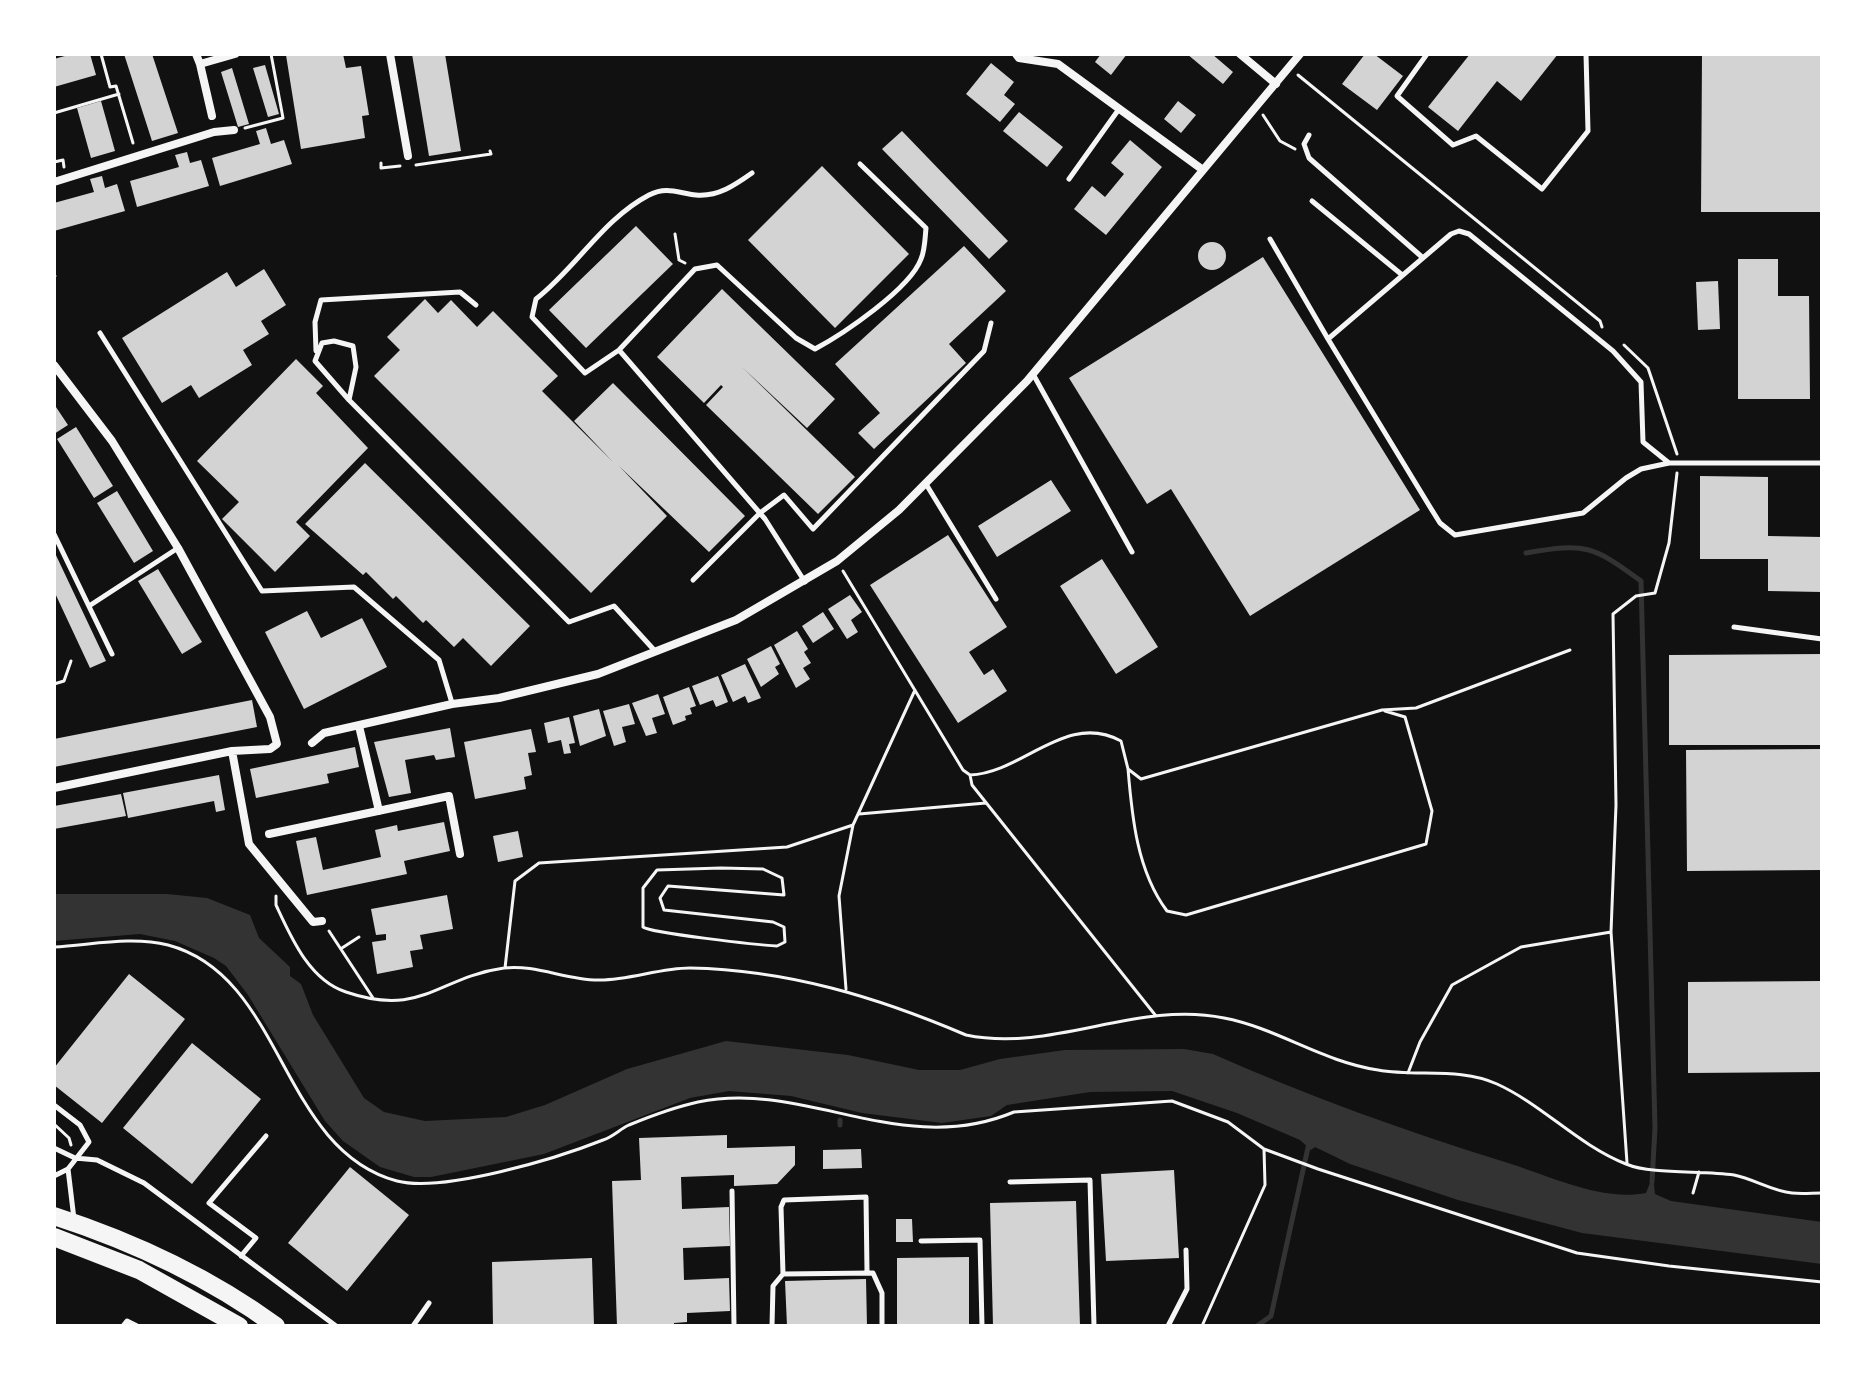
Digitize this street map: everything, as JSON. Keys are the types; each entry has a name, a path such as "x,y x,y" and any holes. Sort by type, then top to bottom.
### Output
{"highway":[{"path":"54,1216 180,1266 276,1326"},
{"path":"54,1237 161,1281 239,1326"}],"street":[{"path":"196,54 212,116"},
{"path":"200,64 235,54"},
{"path":"390,54 411,160"},
{"path":"1016,54 1019,58 1058,64 1203,170"},
{"path":"1240,54 1276,84"},
{"path":"312,743 324,733 452,704 499,698 598,674 736,620 805,583 837,561 926,483 1033,374 1300,54"},
{"path":"54,182 214,132 234,130"},
{"path":"54,365 112,441 178,548 270,717 277,744 270,749 232,751 54,788"},
{"path":"359,726 379,811"},
{"path":"232,751 249,844 313,922 322,921"},
{"path":"269,834 449,796 460,854"}],"lane":[{"path":"1427,54 1397,96 1453,145 1476,136 1542,189 1588,131 1586,54"},
{"path":"1069,179 1120,109"},
{"path":"1309,135 1304,148 1309,158 1422,257"},
{"path":"752,173 731,188 716,193 695,195 668,189 650,194 615,220 536,299 532,317 585,373 619,350 695,269 717,265 796,338 815,349 848,331 879,307 921,261 926,228 860,164"},
{"path":"1312,201 1402,274"},
{"path":"1328,339 1451,234 1469,234 1613,351 1641,382 1643,442 1669,463"},
{"path":"1270,239 1430,507 1450,533 1460,536 1583,513 1636,472 1669,463 1822,463"},
{"path":"476,305 460,292 321,300 315,322 315,361 349,400 569,622 614,606 655,651"},
{"path":"693,580 760,513 784,495 813,529 984,351 991,323"},
{"path":"100,333 262,591 354,587 439,660 452,704"},
{"path":"316,352 322,343 334,341 353,346 356,367 349,400"},
{"path":"619,350 760,513 805,583"},
{"path":"1033,374 1132,552"},
{"path":"926,483 996,599"},
{"path":"54,534 112,654"},
{"path":"89,606 178,548"},
{"path":"1734,627 1822,639"},
{"path":"54,1105 80,1125 89,1142 68,1169 54,1176"},
{"path":"241,1256 256,1238 209,1203 266,1136"},
{"path":"54,1148 75,1158 97,1160 144,1183 336,1326"},
{"path":"68,1169 69,1197 75,1223"},
{"path":"1010,1182 1090,1180 1094,1326"},
{"path":"732,1191 734,1326"},
{"path":"772,1326 773,1286 783,1274 781,1207 784,1200 866,1197 867,1271"},
{"path":"921,1241 980,1240 982,1326"},
{"path":"1168,1326 1187,1289 1186,1250"},
{"path":"783,1274 867,1271 879,1280 882,1326"},
{"path":"413,1326 429,1303"},
{"path":"123,1326 127,1321 137,1326"}],"path":[{"path":"101,54 110,87 116,86 119,94 132,140"},
{"path":"234,130 283,118 271,54"},
{"path":"54,113 119,94"},
{"path":"1257,105 1284,145 1304,148"},
{"path":"411,160 491,154 490,151"},
{"path":"54,162 63,160 64,166"},
{"path":"381,163 381,168 404,166"},
{"path":"675,234 679,260 695,269"},
{"path":"1627,1165 1611,932 1616,805 1613,614 1636,596 1655,593 1669,543 1677,478"},
{"path":"837,561 970,775 972,785 1156,1016"},
{"path":"1128,769 1141,779 1382,710 1416,708 1570,650"},
{"path":"54,684 64,681 71,661"},
{"path":"846,989 839,896 853,825 915,690"},
{"path":"970,775 989,771 1076,733 1102,731 1121,741 1137,835 1154,893 1167,911 1186,915 1426,844 1432,811 1405,717 1382,710"},
{"path":"859,814 986,803"},
{"path":"505,968 515,881 539,863 787,847 853,825"},
{"path":"763,869 782,878 785,885 784,895 772,896 668,886 660,898 664,910 673,913 773,922 784,927 786,935 785,942 777,946 695,934 649,933 643,927 643,888 657,870 763,869"},
{"path":"281,884 276,890 276,905 305,961 337,988 373,998 409,1001 505,968 602,981 688,968 774,975 846,989 966,1035 987,1040 1028,1039 1171,1013 1221,1017 1246,1023 1346,1064 1408,1073 1457,1073 1497,1084 1570,1134 1627,1165 1737,1176 1790,1193 1822,1193"},
{"path":"322,921 373,998"},
{"path":"1408,1073 1420,1042 1452,985 1521,947 1611,932"},
{"path":"341,949 359,937"},
{"path":"54,947 140,941 168,945 212,963 237,986 309,1109 334,1140 366,1167 398,1181 432,1183 533,1163 608,1139 626,1126 671,1110 725,1099 802,1105 866,1120 948,1128 994,1120 1014,1112 1172,1101 1228,1122 1264,1149 1577,1253 1822,1282"},
{"path":"54,1124 69,1138 75,1158"},
{"path":"1202,1326 1265,1185 1264,1149"},
{"path":"1693,1193 1699,1172"}],"shaded area":[{"path":"54,894 167,894 207,898 250,915 259,938 290,967 290,976 301,984 313,1015 364,1098 384,1112 425,1121 506,1117 545,1105 627,1069 726,1041 848,1055 919,1070 960,1070 1000,1059 1065,1050 1184,1049 1213,1054 1357,1112 1593,1191 1629,1195 1646,1193 1653,1175 1655,1194 1671,1201 1822,1222 1822,1264 1582,1233 1458,1200 1350,1164 1315,1147 1311,1150 1300,1140 1237,1113 1172,1091 1090,1092 1007,1105 991,1116 942,1123 862,1113 791,1096 729,1091 690,1098 544,1154 431,1177 414,1177 380,1167 343,1141 325,1121 248,995 226,966 175,941 140,934 54,941"}],"building":[{"path":"72,54 90,54 96,75 54,87 54,59"},
{"path":"124,54 152,54 178,133 152,141"},
{"path":"343,54 346,68 361,66 369,115 362,116 365,138 301,149 286,55"},
{"path":"412,54 445,54 461,151 429,156"},
{"path":"1101,54 1127,54 1111,75 1095,62"},
{"path":"1187,54 1212,54 1233,72 1223,84"},
{"path":"1365,54 1374,54 1403,76 1377,110 1342,84"},
{"path":"1470,54 1558,54 1521,101 1497,81 1458,131 1428,107"},
{"path":"1702,54 1822,54 1822,212 1701,212"},
{"path":"991,63 1014,82 1004,95 1015,104 1000,122 966,94"},
{"path":"265,65 279,114 268,117 253,68"},
{"path":"232,68 249,124 238,127 221,72"},
{"path":"101,101 115,151 91,158 77,108"},
{"path":"1178,101 1196,115 1181,133 1164,119"},
{"path":"1019,112 1063,147 1047,167 1003,131"},
{"path":"266,128 271,144 284,140 292,164 220,186 212,158 260,144 256,131"},
{"path":"902,131 1008,241 989,259 882,149"},
{"path":"1130,140 1162,167 1106,235 1074,209 1092,186 1105,197 1124,174 1111,163"},
{"path":"187,152 190,163 201,160 209,186 137,207 130,181 179,167 175,155"},
{"path":"822,166 909,254 835,328 748,240"},
{"path":"102,176 105,188 117,184 125,211 54,231 54,203 94,192 90,179"},
{"path":"636,226 673,264 586,348 549,310"},
{"path":"1212,242 1222,246 1226,256 1222,266 1212,270 1202,266 1198,256 1202,246"},
{"path":"964,246 1006,291 949,344 966,363 874,449 858,433 880,413 835,364"},
{"path":"1263,257 1420,510 1250,616 1171,489 1147,504 1069,378"},
{"path":"1738,259 1778,259 1778,296 1809,296 1810,399 1738,399"},
{"path":"264,269 286,305 261,321 269,334 243,350 252,365 199,398 191,385 162,403 122,338 227,272 236,287"},
{"path":"1718,281 1720,329 1698,330 1696,282"},
{"path":"722,289 835,399 807,428 742,367 855,477 818,514 706,405 723,387 721,385 704,403 657,357"},
{"path":"425,299 438,313 451,300 477,327 493,311 558,376 542,391 613,462 574,421 613,383 745,516 709,552 619,466 667,516 591,593 374,376 400,350 387,337"},
{"path":"296,359 323,386 316,393 368,448 296,522 310,536 275,572 222,519 239,502 197,461"},
{"path":"54,404 68,425 54,434"},
{"path":"76,427 113,486 94,498 57,439"},
{"path":"365,463 530,626 491,666 463,638 454,647 426,620 423,623 396,596 393,599 366,572 363,575 305,524"},
{"path":"1700,476 1768,477 1768,536 1822,537 1822,592 1768,591 1768,559 1700,559"},
{"path":"1051,480 1071,511 997,557 978,526"},
{"path":"117,491 153,551 134,563 97,503"},
{"path":"948,535 1007,627 969,652 984,675 993,669 1007,691 958,723 870,585"},
{"path":"54,551 106,661 90,668 54,591"},
{"path":"1102,559 1158,647 1116,674 1060,586"},
{"path":"158,569 202,642 182,654 138,581"},
{"path":"850,595 862,612 851,620 858,632 847,639 828,609"},
{"path":"307,611 321,638 362,618 387,667 304,709 265,632"},
{"path":"823,612 834,629 813,643 802,626"},
{"path":"797,631 808,649 804,652 811,663 803,668 810,679 796,688 774,645"},
{"path":"771,646 780,664 775,667 779,674 761,687 747,659"},
{"path":"1822,654 1822,745 1669,745 1669,655"},
{"path":"745,664 761,698 748,703 745,696 733,702 721,675"},
{"path":"718,676 728,702 716,707 713,700 700,705 692,686"},
{"path":"689,687 696,706 690,708 692,714 685,716 686,720 673,725 663,697"},
{"path":"658,694 665,714 652,718 657,733 646,736 632,703"},
{"path":"252,700 257,727 54,767 54,739"},
{"path":"629,704 635,724 622,727 626,742 614,746 603,711"},
{"path":"599,709 606,736 580,746 573,716"},
{"path":"569,717 575,743 569,744 571,753 564,754 561,740 548,743 544,723"},
{"path":"450,728 455,757 436,760 434,755 405,760 411,793 389,797 374,742"},
{"path":"531,729 536,752 528,753 532,775 524,777 526,789 475,799 464,742"},
{"path":"355,747 359,767 327,774 329,783 256,798 250,769"},
{"path":"1822,749 1822,870 1687,871 1686,750"},
{"path":"219,775 225,810 216,812 214,801 128,818 123,793"},
{"path":"121,794 126,816 54,829 54,806"},
{"path":"444,822 450,851 404,861 407,874 307,895 296,841 316,837 323,870 381,857 375,830 397,825 398,831"},
{"path":"518,831 523,857 498,862 493,836"},
{"path":"447,895 453,929 420,935 423,949 410,951 413,967 377,974 372,942 386,940 386,934 376,935 371,909"},
{"path":"129,974 185,1019 102,1123 54,1085 54,1068"},
{"path":"1822,981 1822,1072 1688,1073 1688,982"},
{"path":"192,1043 261,1099 192,1184 123,1128"},
{"path":"727,1135 727,1148 795,1146 795,1165 777,1184 734,1186 734,1175 681,1177 682,1209 729,1207 730,1246 683,1248 684,1280 729,1278 730,1311 687,1313 687,1322 674,1323 674,1326 617,1326 612,1181 641,1180 639,1138"},
{"path":"861,1149 862,1168 823,1169 823,1150"},
{"path":"350,1167 409,1215 347,1291 288,1243"},
{"path":"1174,1170 1179,1258 1106,1261 1101,1174"},
{"path":"1076,1201 1080,1326 993,1326 990,1203"},
{"path":"896,1219 912,1219 913,1242 896,1242"},
{"path":"969,1257 969,1326 897,1326 897,1258"},
{"path":"592,1258 594,1326 493,1326 492,1262"},
{"path":"866,1279 867,1326 787,1326 785,1281"}],"waterway":[{"path":"1526,553 1562,548 1588,550 1611,560 1641,581 1655,1128 1652,1182"},
{"path":"840,1120 840,1125"},
{"path":"1257,1326 1271,1316 1309,1143"}]}
